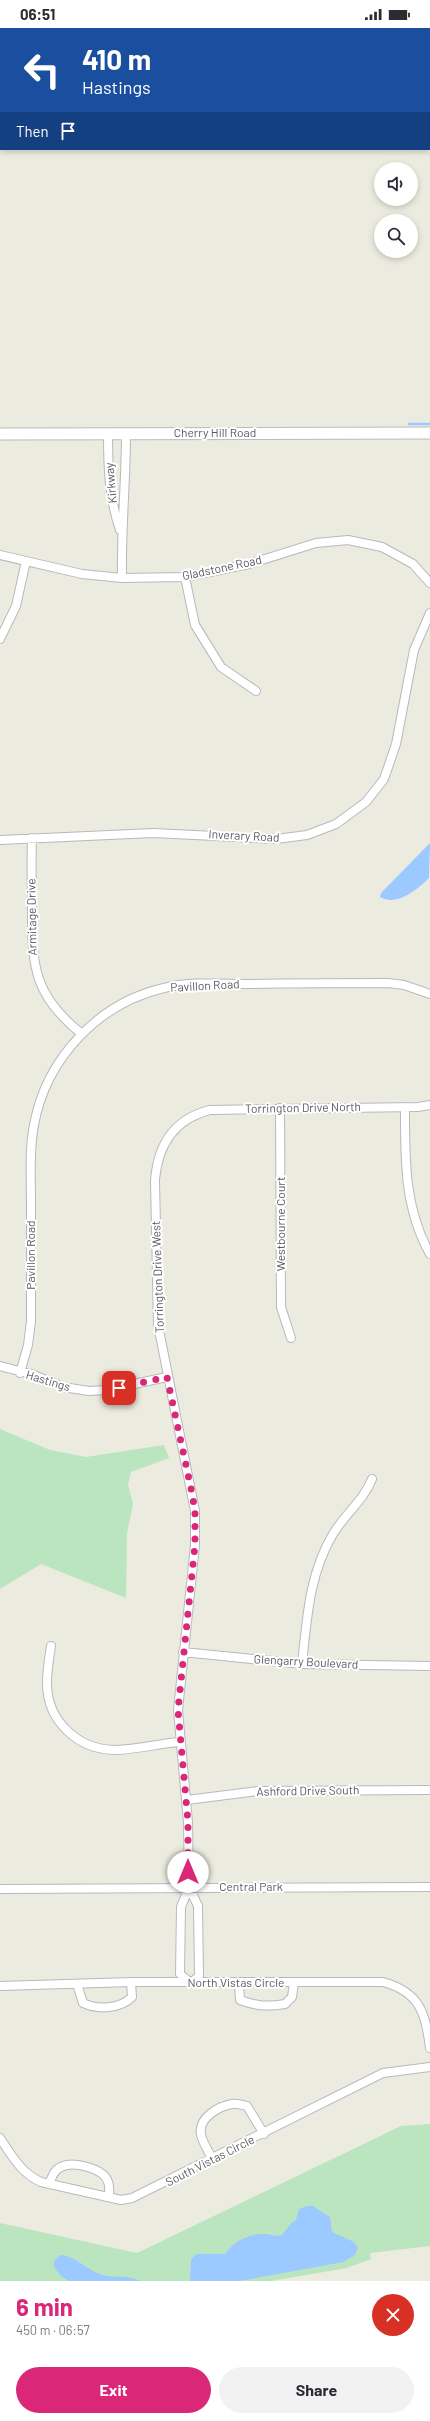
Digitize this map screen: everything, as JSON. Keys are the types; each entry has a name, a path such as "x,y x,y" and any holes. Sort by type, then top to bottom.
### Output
{"main road":[{"name":"Cherry Hill Road","path":"0,434 430,433"}],"street":[{"name":"Kirkway","path":"122,578 120,530 126,487 126,433"},
{"name":"Kirkway","path":"108,434 109,483 112,507 120,530"},
{"name":"Gladstone Road","path":"0,555 82,574 122,578 185,577 249,564 316,543 348,540 382,547 413,564 430,583"},
{"path":"0,639 16,606 26,561"},
{"path":"185,577 195,625 221,667 256,691"},
{"name":"Inverary Road","path":"32,838 153,833 276,839 307,835 336,824 366,802 384,779 396,744 414,650 430,613"},
{"path":"0,840 32,838"},
{"name":"Armitage Drive","path":"32,838 31,944 36,973 48,999 58,1013 82,1034"},
{"name":"Pavillon Road","path":"20,1373 28,1345 31,1321 30,1161 33,1126 40,1100 51,1074 64,1053 82,1034 101,1017 126,1002 151,991 187,984 388,983 404,985 430,994"},
{"name":"Torrington Drive North","path":"179,1125 189,1117 210,1110 405,1107 430,1105"},
{"path":"405,1107 405,1162 410,1202 421,1238 430,1254"},
{"name":"Westbourne Court","path":"280,1108 282,1307 291,1338"},
{"name":"Torrington Drive West","path":"179,1125 167,1137 161,1149 155,1180 156,1288 158,1325 167,1377 195,1511 195,1545 178,1710 179,1742 187,1800 188,1887"},
{"name":"Hastings","path":"0,1366 20,1373 31,1374 63,1387 89,1391 106,1390 167,1377"},
{"path":"302,1664 309,1603 317,1570 333,1534 368,1490 372,1479"},
{"path":"51,1646 47,1682 50,1704 59,1722 73,1736 89,1745 107,1749 179,1742"},
{"name":"Glengarry Boulevard","path":"183,1652 302,1664 430,1666"},
{"name":"Ashford Drive South","path":"187,1800 258,1791 430,1790"},
{"name":"Central Park","path":"0,1889 430,1886"},
{"path":"188,1887 198,1906 199,1976 190,1983 180,1974 181,1907 188,1887"},
{"name":"North Vistas Circle","path":"0,1986 131,1982 294,1983 373,1981 399,1987 418,2005 427,2022 430,2048"},
{"path":"77,1984 83,2003 90,2006 118,2006 132,1997 131,1982"},
{"path":"239,1983 240,2000 254,2005 272,2006 285,2004 292,1996 294,1983"},
{"name":"South Vistas Circle","path":"0,2138 20,2168 30,2177 49,2184 121,2200 132,2198 213,2160 383,2073 430,2067"},
{"path":"213,2160 201,2134 201,2125 206,2116 231,2104 248,2106 264,2134"},
{"path":"49,2184 55,2171 63,2166 94,2169 103,2173 108,2181 109,2197"}],"green space":[{"path":"0,1429 50,1450 86,1457 164,1445 169,1458 131,1472 128,1485 133,1504 127,1533 126,1598 41,1564 0,1589"},
{"path":"430,2124 430,2246 370,2253 371,2259 347,2268 271,2281 0,2281 0,2223 137,2253 401,2126"}],"water":[{"path":"430,843 429,878 419,887 400,898 387,900 380,897 381,893"},
{"path":"307,2206 313,2206 330,2217 332,2232 354,2242 358,2248 355,2255 343,2262 239,2281 190,2281 191,2259 197,2254 225,2254 233,2245 248,2236 259,2234 276,2236 281,2235 296,2220 299,2209"},
{"path":"60,2255 76,2260 100,2274 130,2278 140,2281 69,2281 61,2276 54,2267 54,2261"}],"waterway":[{"path":"409,424 430,424"}],"route":[{"path":"119,1388 167,1377 189,1475 195,1511 195,1545 178,1710 179,1742 187,1800 188,1872"}]}
